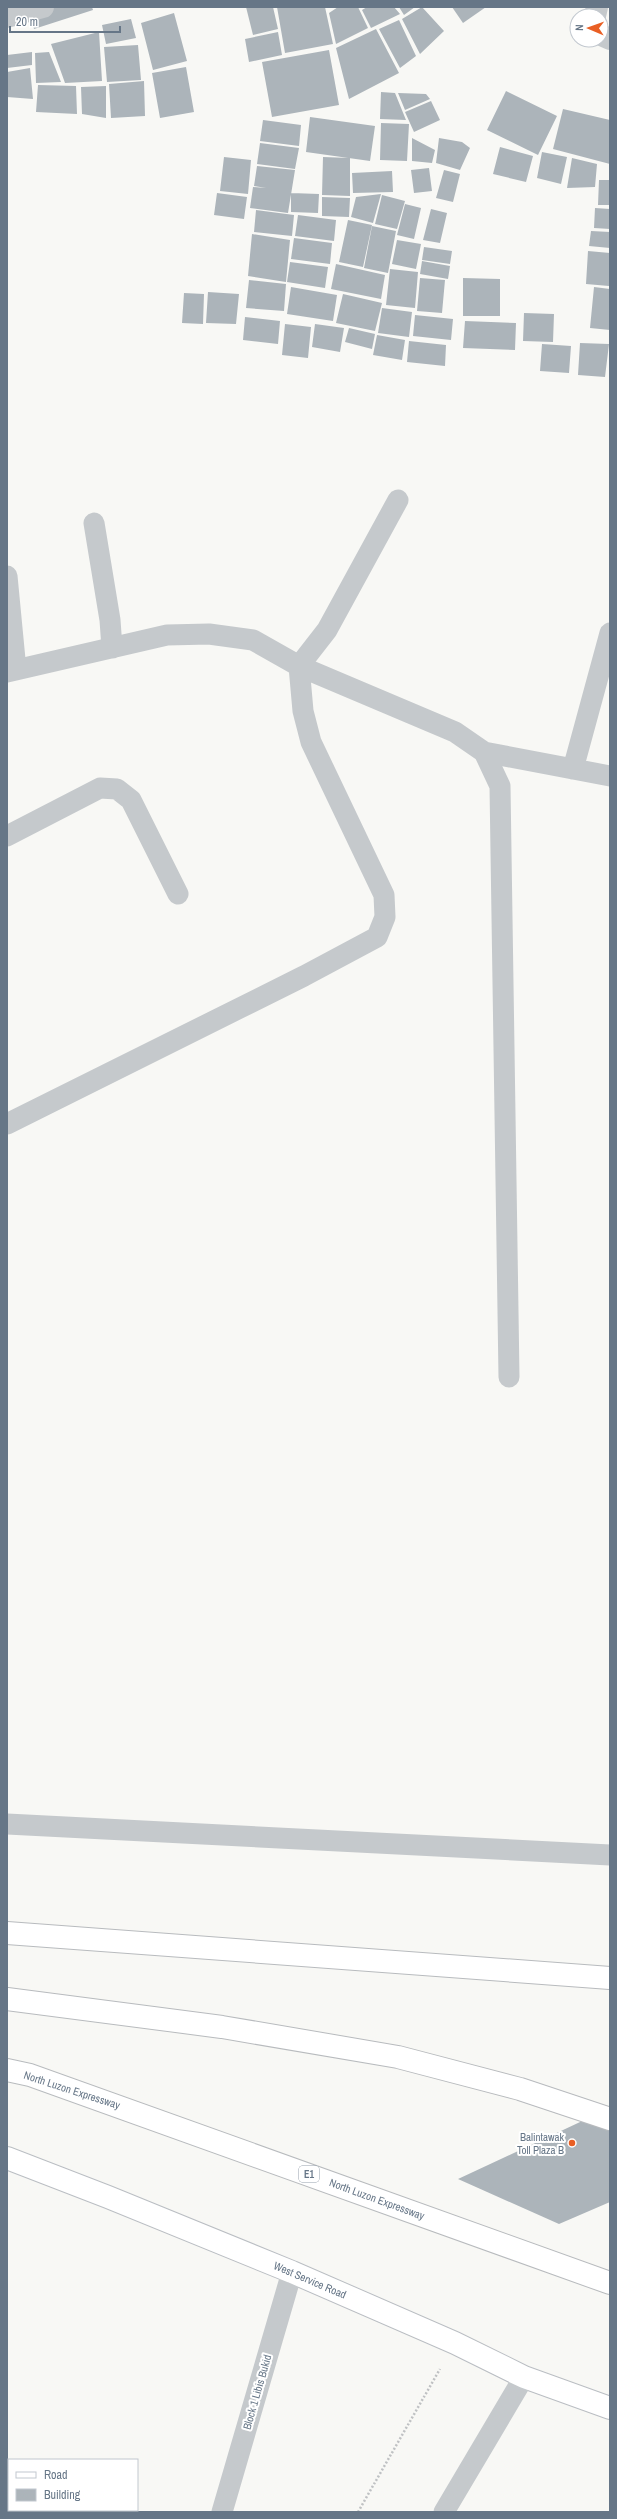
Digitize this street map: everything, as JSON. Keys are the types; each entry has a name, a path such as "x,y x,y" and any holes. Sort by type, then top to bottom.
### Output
{"main road":[{"path":"7,1933 610,1978"},
{"path":"7,1999 222,2027 398,2057 520,2088 610,2119"},
{"name":"North Luzon Expressway","path":"7,2070 30,2075 178,2126 610,2283"},
{"name":"West Service Road","path":"7,2158 108,2196 292,2272 455,2343 524,2377 610,2408"}],"street":[{"path":"7,17 42,7"}],"lane":[{"path":"7,1124 304,976 377,937 385,917 384,895 310,742 303,711 299,666 327,630 398,500"},
{"path":"94,523 110,620 112,648"},
{"path":"7,576 11,671 167,635 209,634 253,640 299,666 455,732 484,752 610,776"},
{"path":"573,769 610,633"},
{"path":"484,752 500,786 509,1376"},
{"path":"7,836 100,788 117,790 131,800 178,894"},
{"path":"7,1824 610,1856"},
{"name":"Block 1 Libis Bukid","path":"222,2512 292,2272"},
{"path":"444,2512 524,2377"}],"path":[{"path":"358,2512 455,2343"}],"building":[{"path":"29,7 92,7 93,10 34,29"},
{"path":"246,7 273,7 278,29 253,35"},
{"path":"277,7 325,7 333,44 285,53"},
{"path":"338,7 358,7 368,28 336,44 329,13"},
{"path":"367,7 394,7 400,14 371,28 362,10"},
{"path":"399,7 415,7 404,15"},
{"path":"422,7 444,31 420,54 402,19"},
{"path":"452,7 486,7 463,23"},
{"path":"174,13 187,61 153,70 141,23"},
{"path":"131,19 136,38 106,44 102,25"},
{"path":"399,20 416,56 400,68 379,29"},
{"path":"376,29 399,73 349,99 336,48"},
{"path":"99,32 102,81 65,83 51,44"},
{"path":"278,32 282,55 249,62 245,39"},
{"path":"138,45 141,80 107,82 104,47"},
{"path":"329,50 339,105 272,117 262,62"},
{"path":"32,52 32,65 7,68 7,55"},
{"path":"49,52 61,82 36,83 35,53"},
{"path":"186,67 194,112 160,118 152,73"},
{"path":"30,68 33,99 7,97 7,72"},
{"path":"144,81 145,116 111,118 109,84"},
{"path":"38,85 76,86 77,114 36,112"},
{"path":"106,86 106,118 82,114 81,87"},
{"path":"506,91 557,116 538,155 487,130"},
{"path":"381,92 395,93 406,120 380,119"},
{"path":"398,93 426,94 430,99 405,110"},
{"path":"431,101 440,120 414,132 405,112"},
{"path":"563,109 610,120 610,164 553,149"},
{"path":"310,117 375,126 370,161 306,152"},
{"path":"263,120 301,125 299,146 260,141"},
{"path":"381,123 409,124 407,161 380,160"},
{"path":"412,138 435,150 432,163 412,161"},
{"path":"439,138 462,142 470,148 460,170 436,163"},
{"path":"260,143 299,148 295,169 257,164"},
{"path":"500,147 533,156 526,182 493,174"},
{"path":"542,152 567,157 561,184 537,178"},
{"path":"224,157 251,160 248,194 220,191"},
{"path":"323,157 350,158 350,196 322,195"},
{"path":"572,158 597,164 595,187 567,188"},
{"path":"257,166 295,170 288,213 250,208 253,187 266,188 254,186"},
{"path":"429,168 432,191 414,193 411,170"},
{"path":"444,170 460,174 453,202 436,198"},
{"path":"392,171 393,192 353,193 352,173"},
{"path":"599,180 610,180 610,205 598,205"},
{"path":"217,193 247,197 244,219 214,215"},
{"path":"291,193 319,194 318,213 291,212"},
{"path":"381,194 373,223 351,217 356,197"},
{"path":"382,195 405,201 397,229 375,224"},
{"path":"322,197 350,198 349,217 322,216"},
{"path":"405,204 421,208 414,239 397,235"},
{"path":"595,208 610,209 610,229 594,228"},
{"path":"431,209 447,213 440,243 423,240"},
{"path":"256,210 294,215 292,236 254,232"},
{"path":"298,215 336,220 334,241 295,236"},
{"path":"348,220 372,225 363,267 339,262"},
{"path":"372,226 396,231 388,273 364,268"},
{"path":"591,231 610,232 610,248 589,246"},
{"path":"252,234 290,240 286,282 248,276"},
{"path":"294,238 332,243 330,264 291,259"},
{"path":"397,240 421,244 416,269 392,264"},
{"path":"424,247 452,251 450,264 422,260"},
{"path":"588,251 610,253 609,286 586,284"},
{"path":"422,261 450,266 448,279 420,274"},
{"path":"290,262 328,267 325,288 287,282"},
{"path":"336,264 385,275 381,299 331,289"},
{"path":"390,269 418,272 415,308 386,305"},
{"path":"420,278 445,280 442,313 417,311"},
{"path":"463,278 500,279 500,316 463,316"},
{"path":"249,280 286,284 284,311 246,308"},
{"path":"291,287 337,295 333,321 287,314"},
{"path":"594,287 610,289 610,330 590,328"},
{"path":"208,292 239,294 236,324 206,323"},
{"path":"184,293 204,294 203,324 182,323"},
{"path":"343,294 382,303 375,331 336,323"},
{"path":"382,308 412,312 409,337 378,333"},
{"path":"524,313 554,314 553,342 523,341"},
{"path":"415,315 453,319 451,340 413,336"},
{"path":"245,317 280,321 278,344 243,340"},
{"path":"465,321 516,323 515,350 463,348"},
{"path":"285,324 311,327 308,358 282,355"},
{"path":"315,324 344,328 340,352 312,347"},
{"path":"349,328 375,334 372,349 345,342"},
{"path":"377,335 405,340 402,360 373,355"},
{"path":"409,341 446,345 445,366 407,362"},
{"path":"580,343 609,344 605,377 578,375"},
{"path":"542,344 571,346 569,373 540,371"},
{"name":"Balintawak Toll Plaza B","path":"610,2108 610,2202 559,2224 458,2179"}],"place":[{"name":"Balintawak Toll Plaza B","path":"572,2143"}]}
